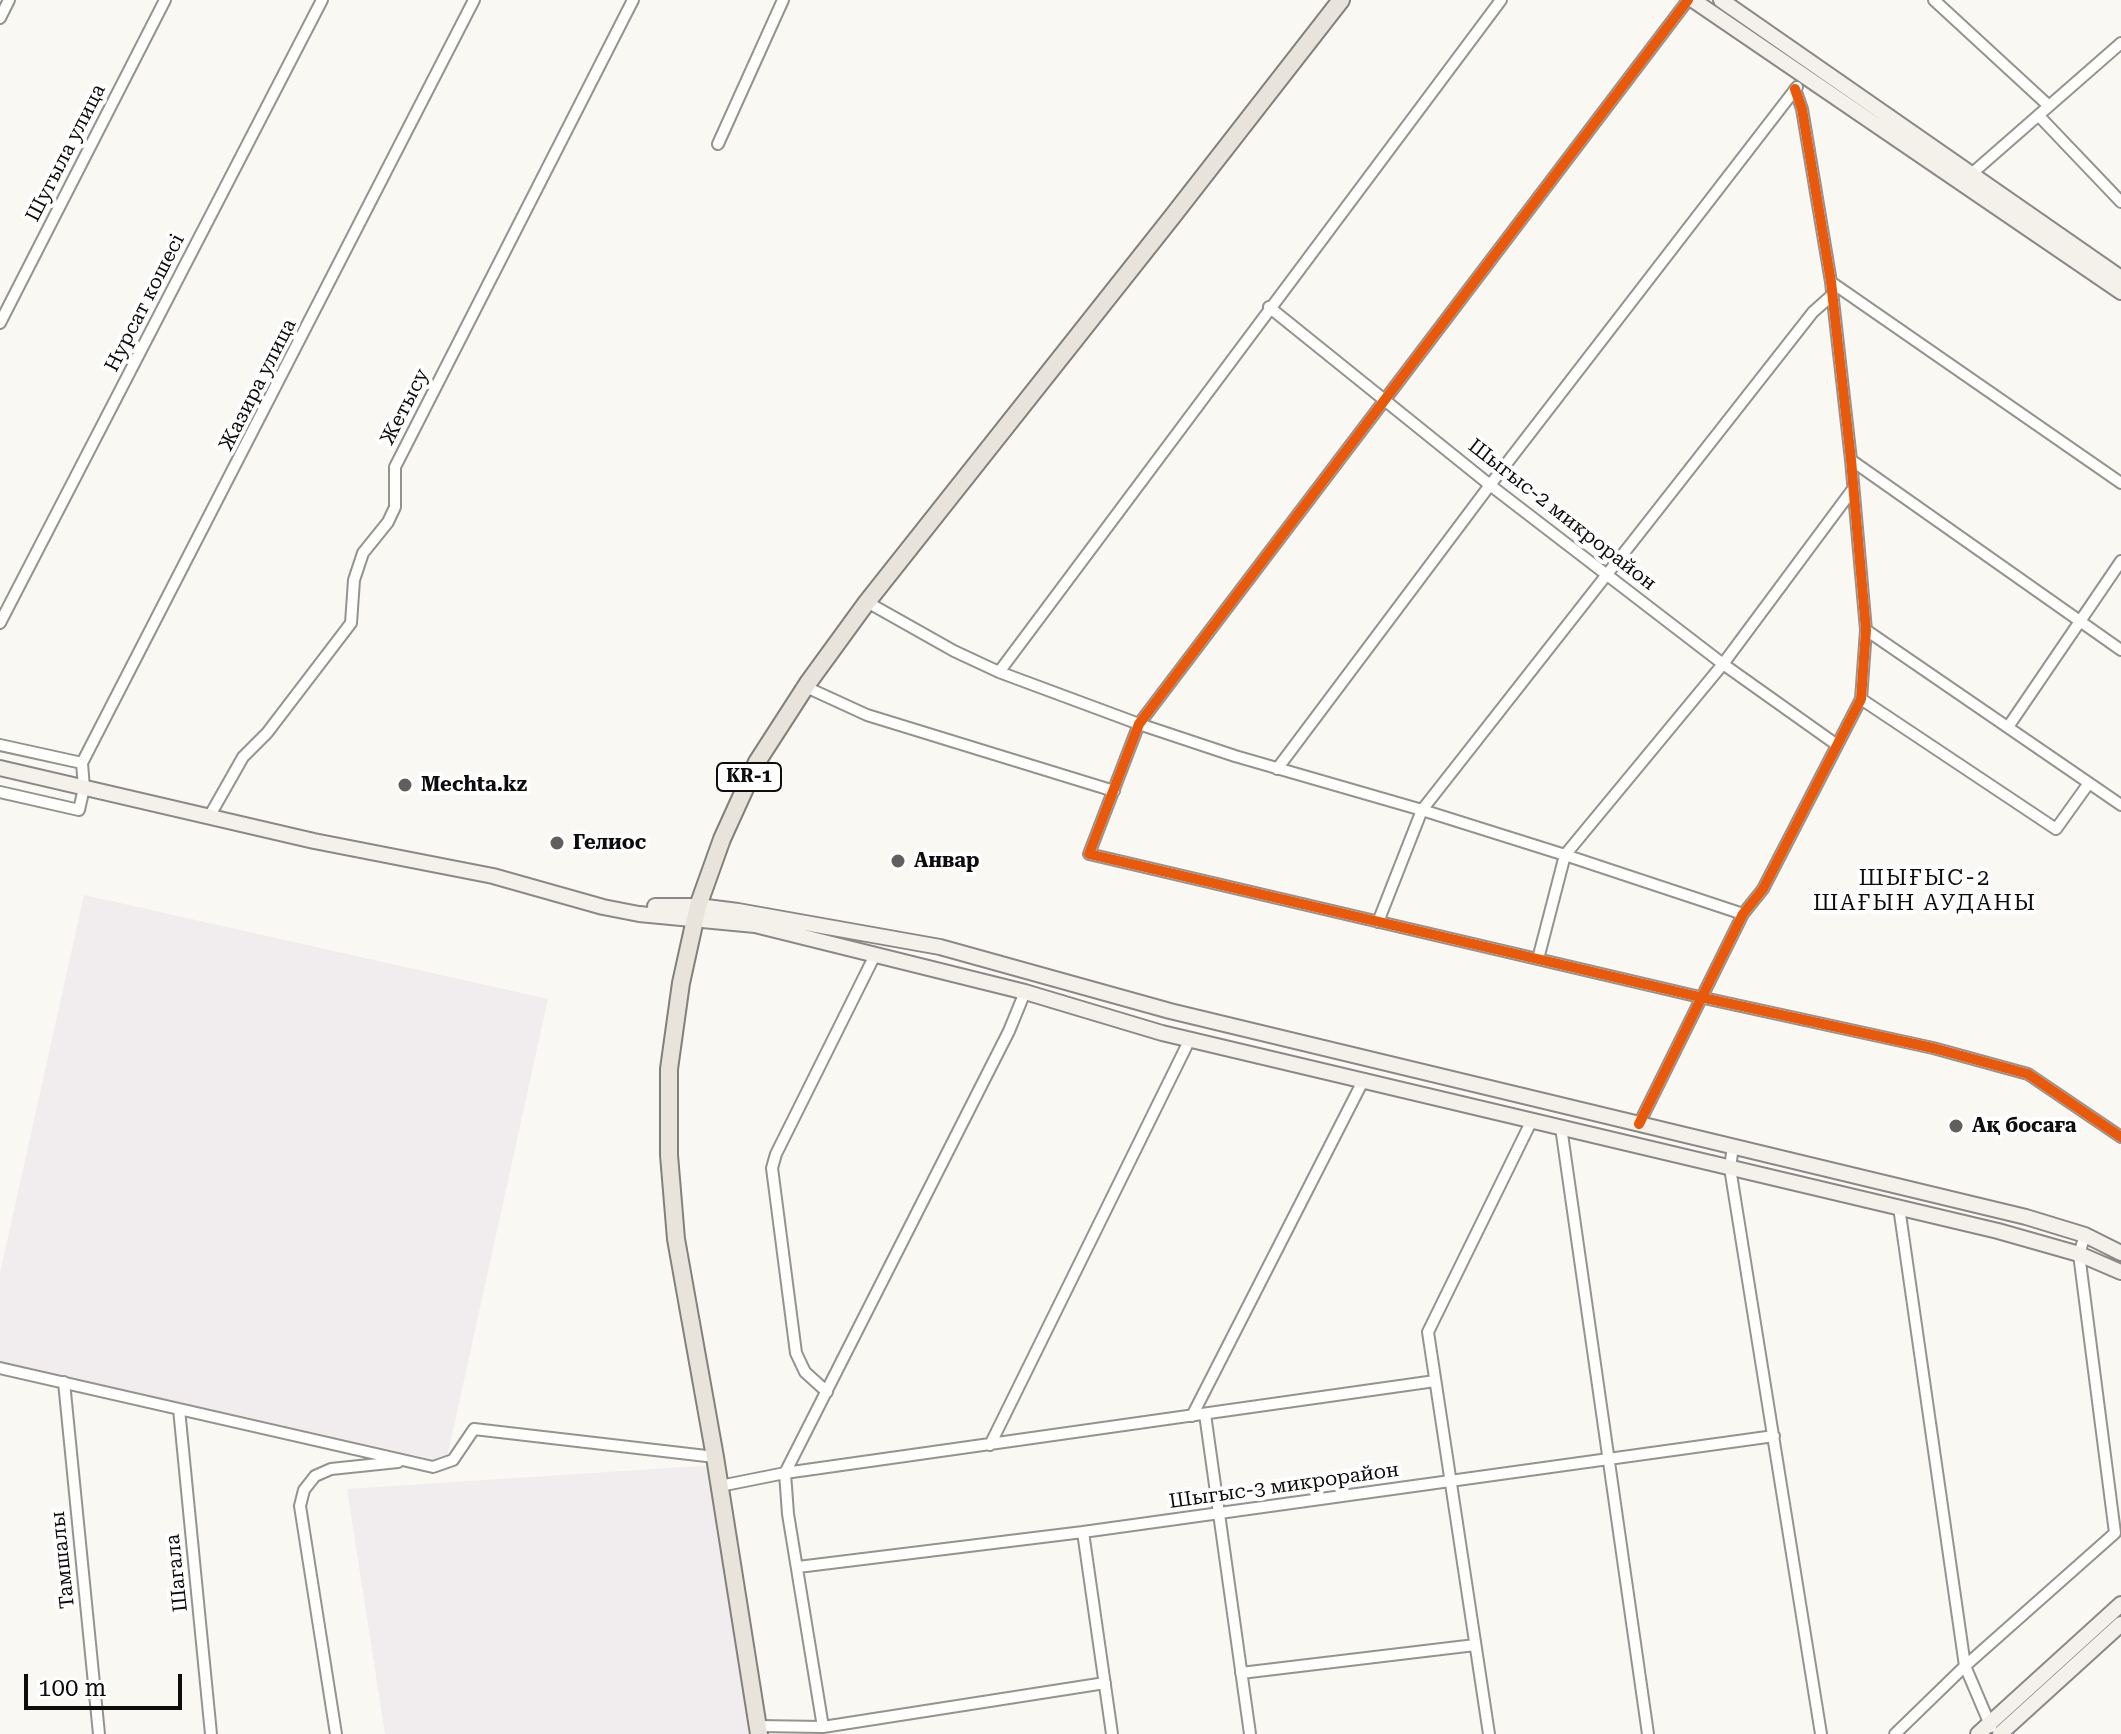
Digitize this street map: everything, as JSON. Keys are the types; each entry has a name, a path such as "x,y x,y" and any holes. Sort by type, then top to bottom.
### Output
{"main road":[{"name":"KR-1","path":"758,1730 720,1486 676,1239 669,1155 669,1069 681,983 697,912 722,839 757,762 806,687 867,602 1341,0"},
{"path":"1691,0 1810,70"},
{"path":"1721,0 1810,70 1966,178 2121,292"},
{"path":"1966,178 2121,278"},
{"path":"0,768 314,841 493,876 639,914 697,912 940,947 1170,1011 2026,1217 2085,1235 2121,1253"},
{"path":"697,912 1025,992 1162,1033 1998,1231 2079,1254 2121,1272"},
{"path":"1162,1033 1170,1011"},
{"path":"1995,1730 2121,1604"},
{"path":"1978,1734 1995,1730 2121,1624"}],"street":[{"path":"0,18 9,0"},
{"name":"Шугыла улица","path":"0,323 165,0"},
{"name":"Нурсат кошесi","path":"0,623 322,0"},
{"name":"Жазира улица","path":"82,763 474,0"},
{"name":"Жетысу","path":"209,817 243,757 267,733 351,623 354,580 363,553 388,522 395,507 395,467 633,0"},
{"path":"718,144 783,0"},
{"path":"999,672 1501,0"},
{"path":"1691,0 1139,724 1089,854 1704,998 1933,1048 2028,1074 2121,1137"},
{"path":"1934,0 2049,106"},
{"path":"1966,178 2121,43"},
{"path":"1277,769 1490,485 1810,70"},
{"path":"1639,1124 1743,914 1763,889 1861,699 1866,630 1851,460 1831,282 1802,109 1795,89"},
{"path":"2039,116 2121,202"},
{"path":"1831,282 2121,483"},
{"path":"1378,922 1422,810 1813,312 1831,296"},
{"name":"Шыгыс-2 микрорайон","path":"1269,307 1490,485 1723,664 1837,745"},
{"path":"1851,460 2121,650"},
{"path":"1538,959 1565,855 1723,664 1853,489"},
{"path":"2008,727 2121,561"},
{"path":"867,602 954,651 999,672 1139,724 1277,769 1422,810 1743,914"},
{"path":"1866,630 2121,805"},
{"path":"806,687 867,715 1114,791"},
{"path":"1861,699 2056,829 2089,783"},
{"path":"0,745 82,763 84,788 79,810 0,792"},
{"path":"827,1392 805,1372 796,1353 772,1168 776,1154 875,955"},
{"path":"823,1727 788,1514 785,1473 1009,1031 1025,992"},
{"path":"990,1445 1190,1039"},
{"path":"1192,1416 1364,1079"},
{"path":"1489,1734 1428,1332 1532,1120"},
{"path":"1561,1127 1648,1734"},
{"path":"1733,1146 1730,1168 1821,1734"},
{"path":"1899,1207 1965,1666 1995,1730"},
{"path":"1895,1734 1965,1666 2115,1533 2079,1254 2085,1235"},
{"path":"0,1368 433,1467 444,1465 460,1453 474,1429 715,1457"},
{"path":"720,1486 785,1473 1435,1381"},
{"name":"Тамшалы","path":"64,1382 99,1734"},
{"name":"Шагала","path":"179,1409 211,1734"},
{"path":"1205,1414 1250,1734"},
{"name":"Шыгыс-3 микрорайон","path":"798,1567 1083,1532 1774,1436"},
{"path":"336,1734 300,1506 304,1490 315,1476 331,1469 407,1462"},
{"path":"1083,1532 1112,1734"},
{"path":"1241,1673 1475,1645"},
{"path":"758,1730 823,1727 1105,1683"}],"shaded area":[{"path":"84,895 548,999 446,1462 0,1362 0,1273"},
{"path":"716,1465 758,1734 385,1734 347,1489"}],"cycle path":[{"path":"1688,0 1139,724 1089,854 1704,998 1933,1048 2028,1074 2121,1137"},
{"path":"1639,1124 1743,914 1763,889 1861,699 1866,630 1851,460 1831,282 1802,109 1795,89"}],"place":[{"name":"Mechta.kz","path":"405,785"},
{"name":"Гелиос","path":"557,843"},
{"name":"Анвар","path":"898,861"},
{"name":"Ақ босаға","path":"1956,1126"}],"district":[{"name":"ШЫҒЫС-2 ШАҒЫН АУДАНЫ","path":"1925,892"}]}
